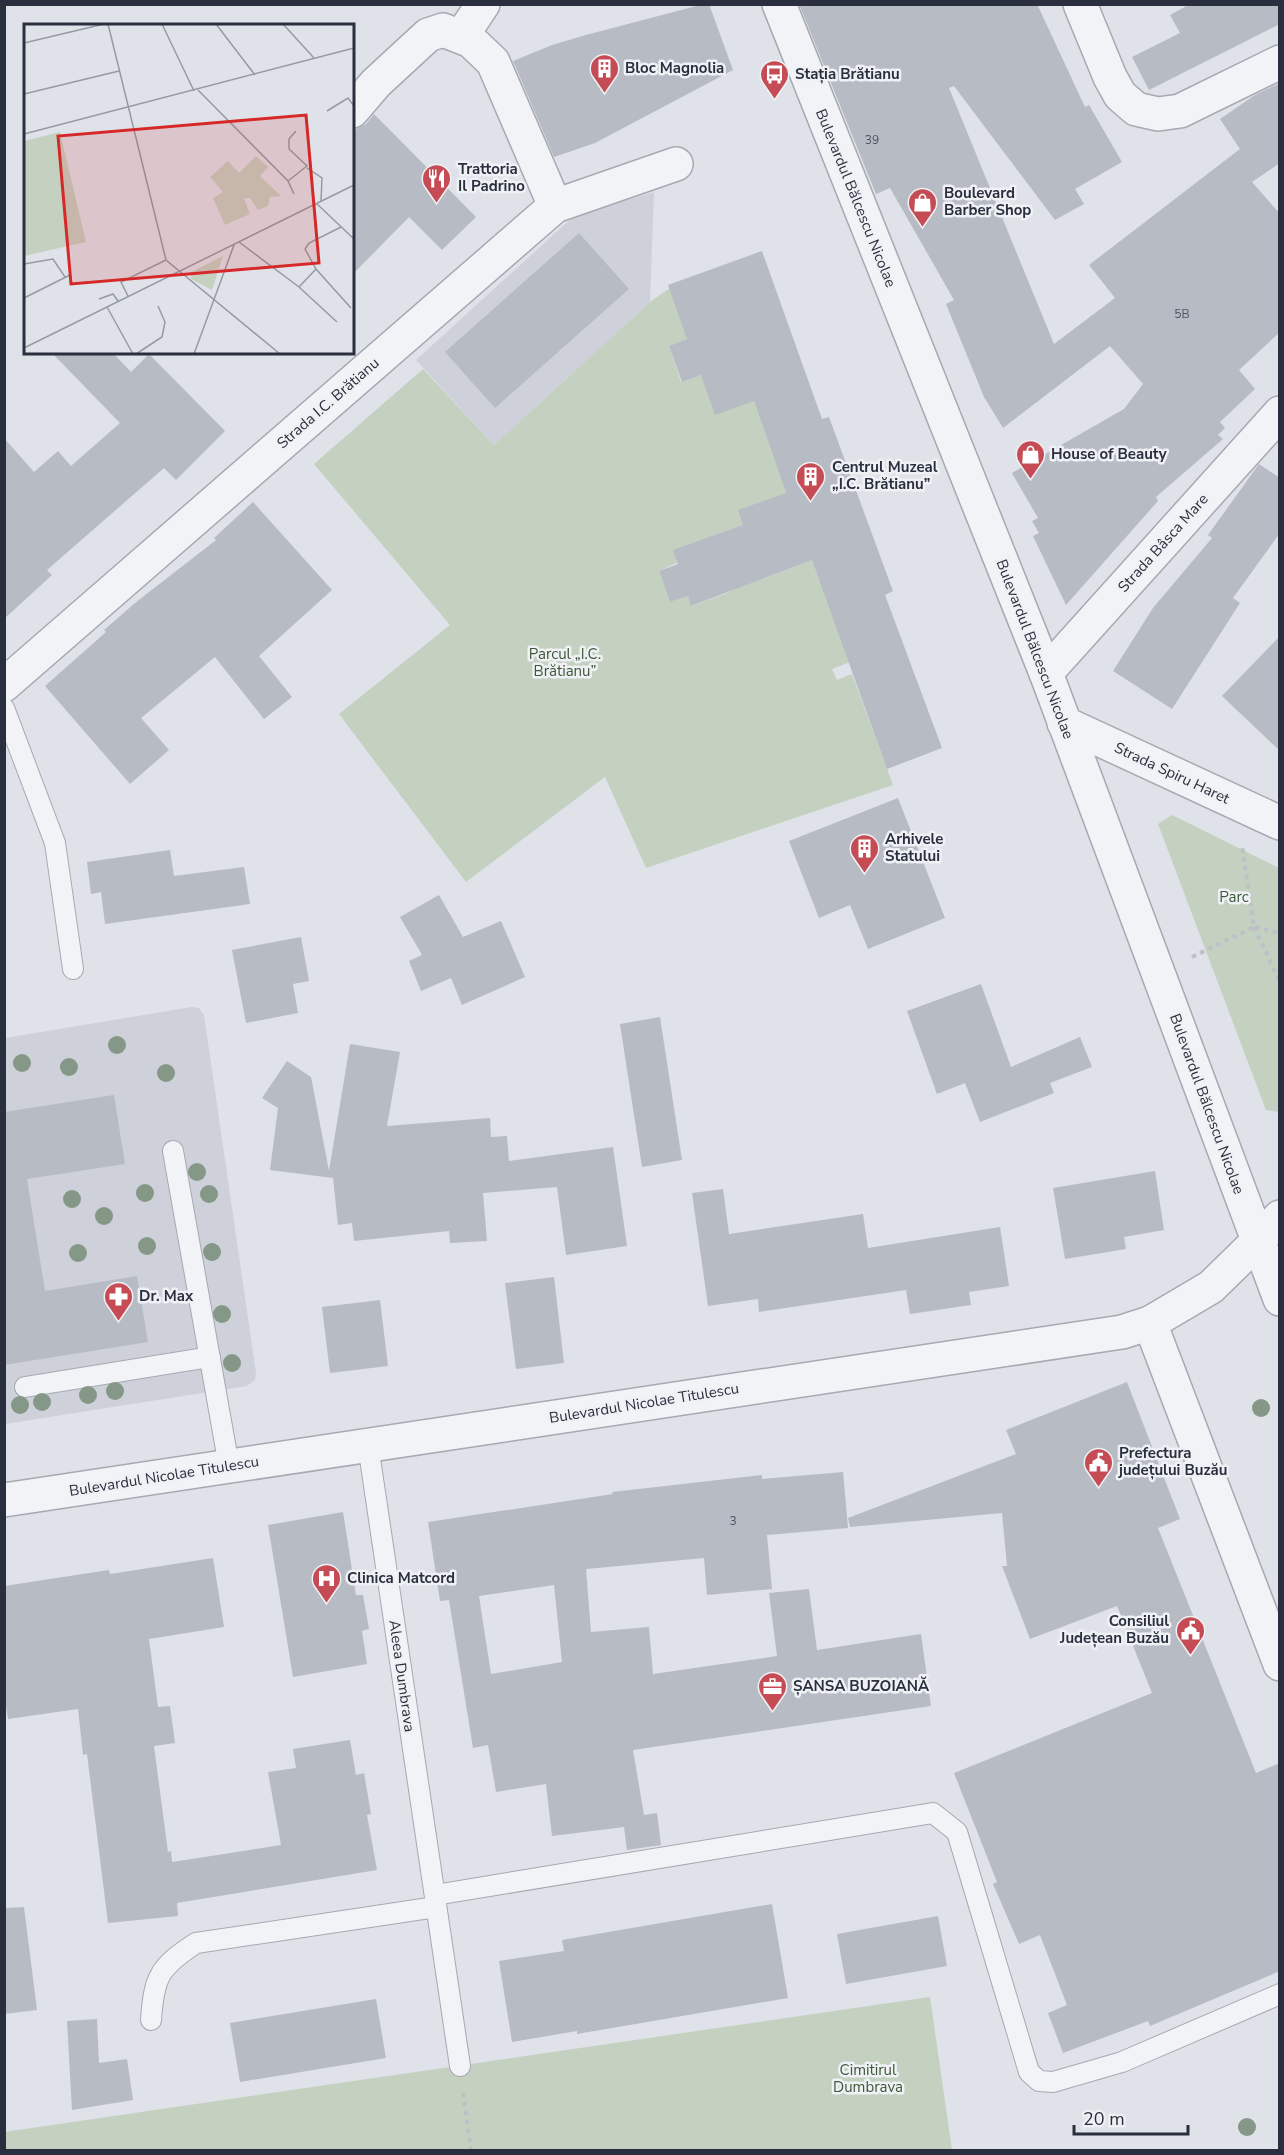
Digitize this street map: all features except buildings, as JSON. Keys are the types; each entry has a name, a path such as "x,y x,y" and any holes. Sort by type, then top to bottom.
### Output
{"street":[{"path":"461,37 483,4"},
{"name":"Bulevardul Bălcescu Nicolae","path":"778,4 1046,673 1280,1299"},
{"path":"1080,4 1120,95 1136,109 1158,114 1180,111 1280,62"},
{"path":"354,109 376,83 428,35 444,30 471,40 493,62 555,206"},
{"name":"Strada I.C. Brătianu","path":"4,685 555,206 676,164"},
{"name":"Strada Bâsca Mare","path":"1046,673 1280,413"},
{"name":"Strada Spiru Haret","path":"1064,723 1280,823"},
{"name":"Bulevardul Nicolae Titulescu","path":"4,1500 1122,1332 1150,1323 1211,1287 1280,1217"},
{"path":"1150,1323 1280,1664"}],"lane":[{"path":"4,708 55,843 74,969"},
{"path":"173,1151 229,1466"},
{"path":"25,1388 210,1357"},
{"name":"Aleea Dumbrava","path":"368,1444 460,2066"},
{"path":"151,2020 153,1995 160,1972 176,1956 196,1943 933,1813 957,1832 1029,2072 1039,2081 1053,2082 1122,2062 1280,1994"}],"path":[{"path":"1236,802 1254,927 1280,982"},
{"path":"1159,973 1254,927 1280,933"},
{"path":"460,2066 471,2151"}],"shaded area":[{"path":"654,192 650,302 494,445 416,360 574,216"},
{"path":"192,1007 199,1008 204,1015 256,1373 255,1380 247,1386 5,1424 5,1038"}],"green space":[{"name":"Parcul „I.C. Brătianu”","path":"680,281 692,316 687,339 669,346 681,382 701,375 754,401 786,493 746,531 659,571 670,602 688,596 692,606 730,592 725,580 765,578 812,560 850,662 832,669 837,680 852,674 893,785 646,868 605,777 466,882 339,714 450,625 314,464 423,369 494,445 650,302"},
{"name":"Parc","path":"1172,815 1279,868 1279,1112 1266,1110 1158,824"},
{"name":"Cimitirul Dumbrava","path":"930,1997 952,2150 5,2150 4,2132"}],"place":[{"name":"Bloc Magnolia","path":"604,94"},
{"name":"Stația Brătianu","path":"774,100"},
{"name":"Trattoria Il Padrino","path":"437,204"},
{"name":"Boulevard Barber Shop","path":"923,228"},
{"name":"House of Beauty","path":"1030,480"},
{"name":"Centrul Muzeal „I.C. Brătianu”","path":"811,502"},
{"name":"Arhivele Statului","path":"864,874"},
{"name":"Dr. Max","path":"118,1322"},
{"name":"Prefectura județului Buzău","path":"1098,1488"},
{"name":"Clinica Matcord","path":"326,1604"},
{"name":"Consiliul Județean Buzău","path":"1190,1656"},
{"name":"ȘANSA BUZOIANĂ","path":"772,1712"}]}
